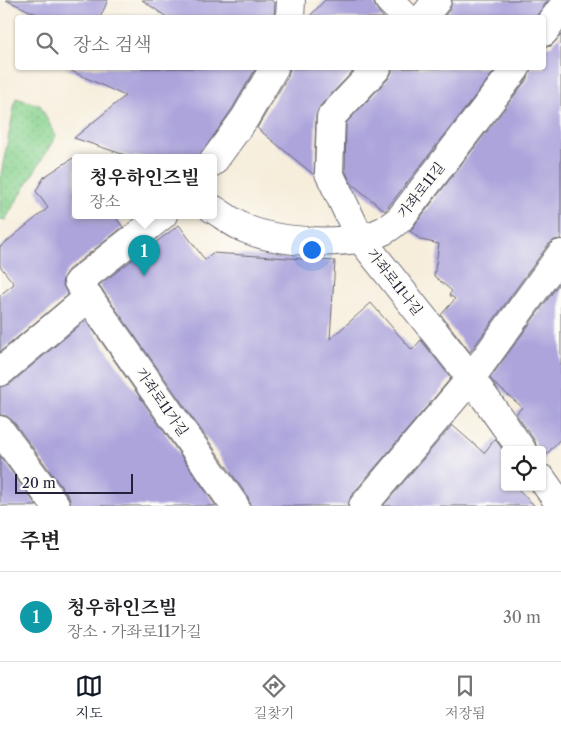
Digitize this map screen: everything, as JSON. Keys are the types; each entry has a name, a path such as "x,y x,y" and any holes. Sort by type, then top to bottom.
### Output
{"street":[{"path":"290,0 290,15"},
{"path":"389,0 404,15"},
{"path":"425,15 437,0"},
{"path":"546,29 561,10"},
{"path":"217,156 245,118 273,70"},
{"path":"360,238 329,173 331,117 375,70"},
{"name":"가좌로11길","path":"360,238 383,231 399,220 514,70"},
{"name":"가좌로11나길","path":"217,211 246,229 286,240 323,242 360,238 471,378 519,446"},
{"path":"0,372 83,289 159,219"},
{"path":"362,506 471,378 561,254"},
{"name":"가좌로11가길","path":"83,289 235,506"},
{"path":"0,430 56,506"}],"green space":[{"path":"16,98 40,105 56,136 5,220 0,219 0,180"}],"building":[{"path":"6,0 108,0 101,15 38,15"},
{"path":"142,0 271,0 275,3 274,15 164,15"},
{"path":"325,0 374,0 374,4 381,15 311,15"},
{"path":"452,0 548,0 537,15 445,15 450,9"},
{"path":"561,35 561,239 554,240 548,245 470,352 441,315 455,299 449,295 452,291 434,276 439,244 421,240 410,231 528,78 530,70 546,70 546,47 551,46"},
{"path":"69,70 255,70 232,109 201,154 122,154 74,138 125,96"},
{"path":"290,70 354,70 320,106 316,116 314,175 257,128 288,76"},
{"path":"392,70 495,70 385,211 351,183 345,170 346,123 388,79"},
{"path":"72,159 72,219 117,219 123,227 68,270 62,283 68,295 0,352 0,295 14,284 0,266 0,247 48,208 36,191 44,177"},
{"path":"179,225 205,260 212,253 335,261 330,339 371,303 412,350 421,340 451,378 351,496 348,506 250,506 248,497 99,285"},
{"path":"561,281 561,438 546,455 546,446 536,446 535,441 516,414 522,407 490,378"},
{"path":"86,320 216,506 71,506 69,497 13,421 7,416 0,415 0,387 10,384"},
{"path":"452,425 484,453 495,439 501,447 501,491 519,491 535,506 383,506"},
{"path":"0,456 37,506 0,506"}],"place":[{"name":"청우하인즈빌","path":"144,276"}]}
